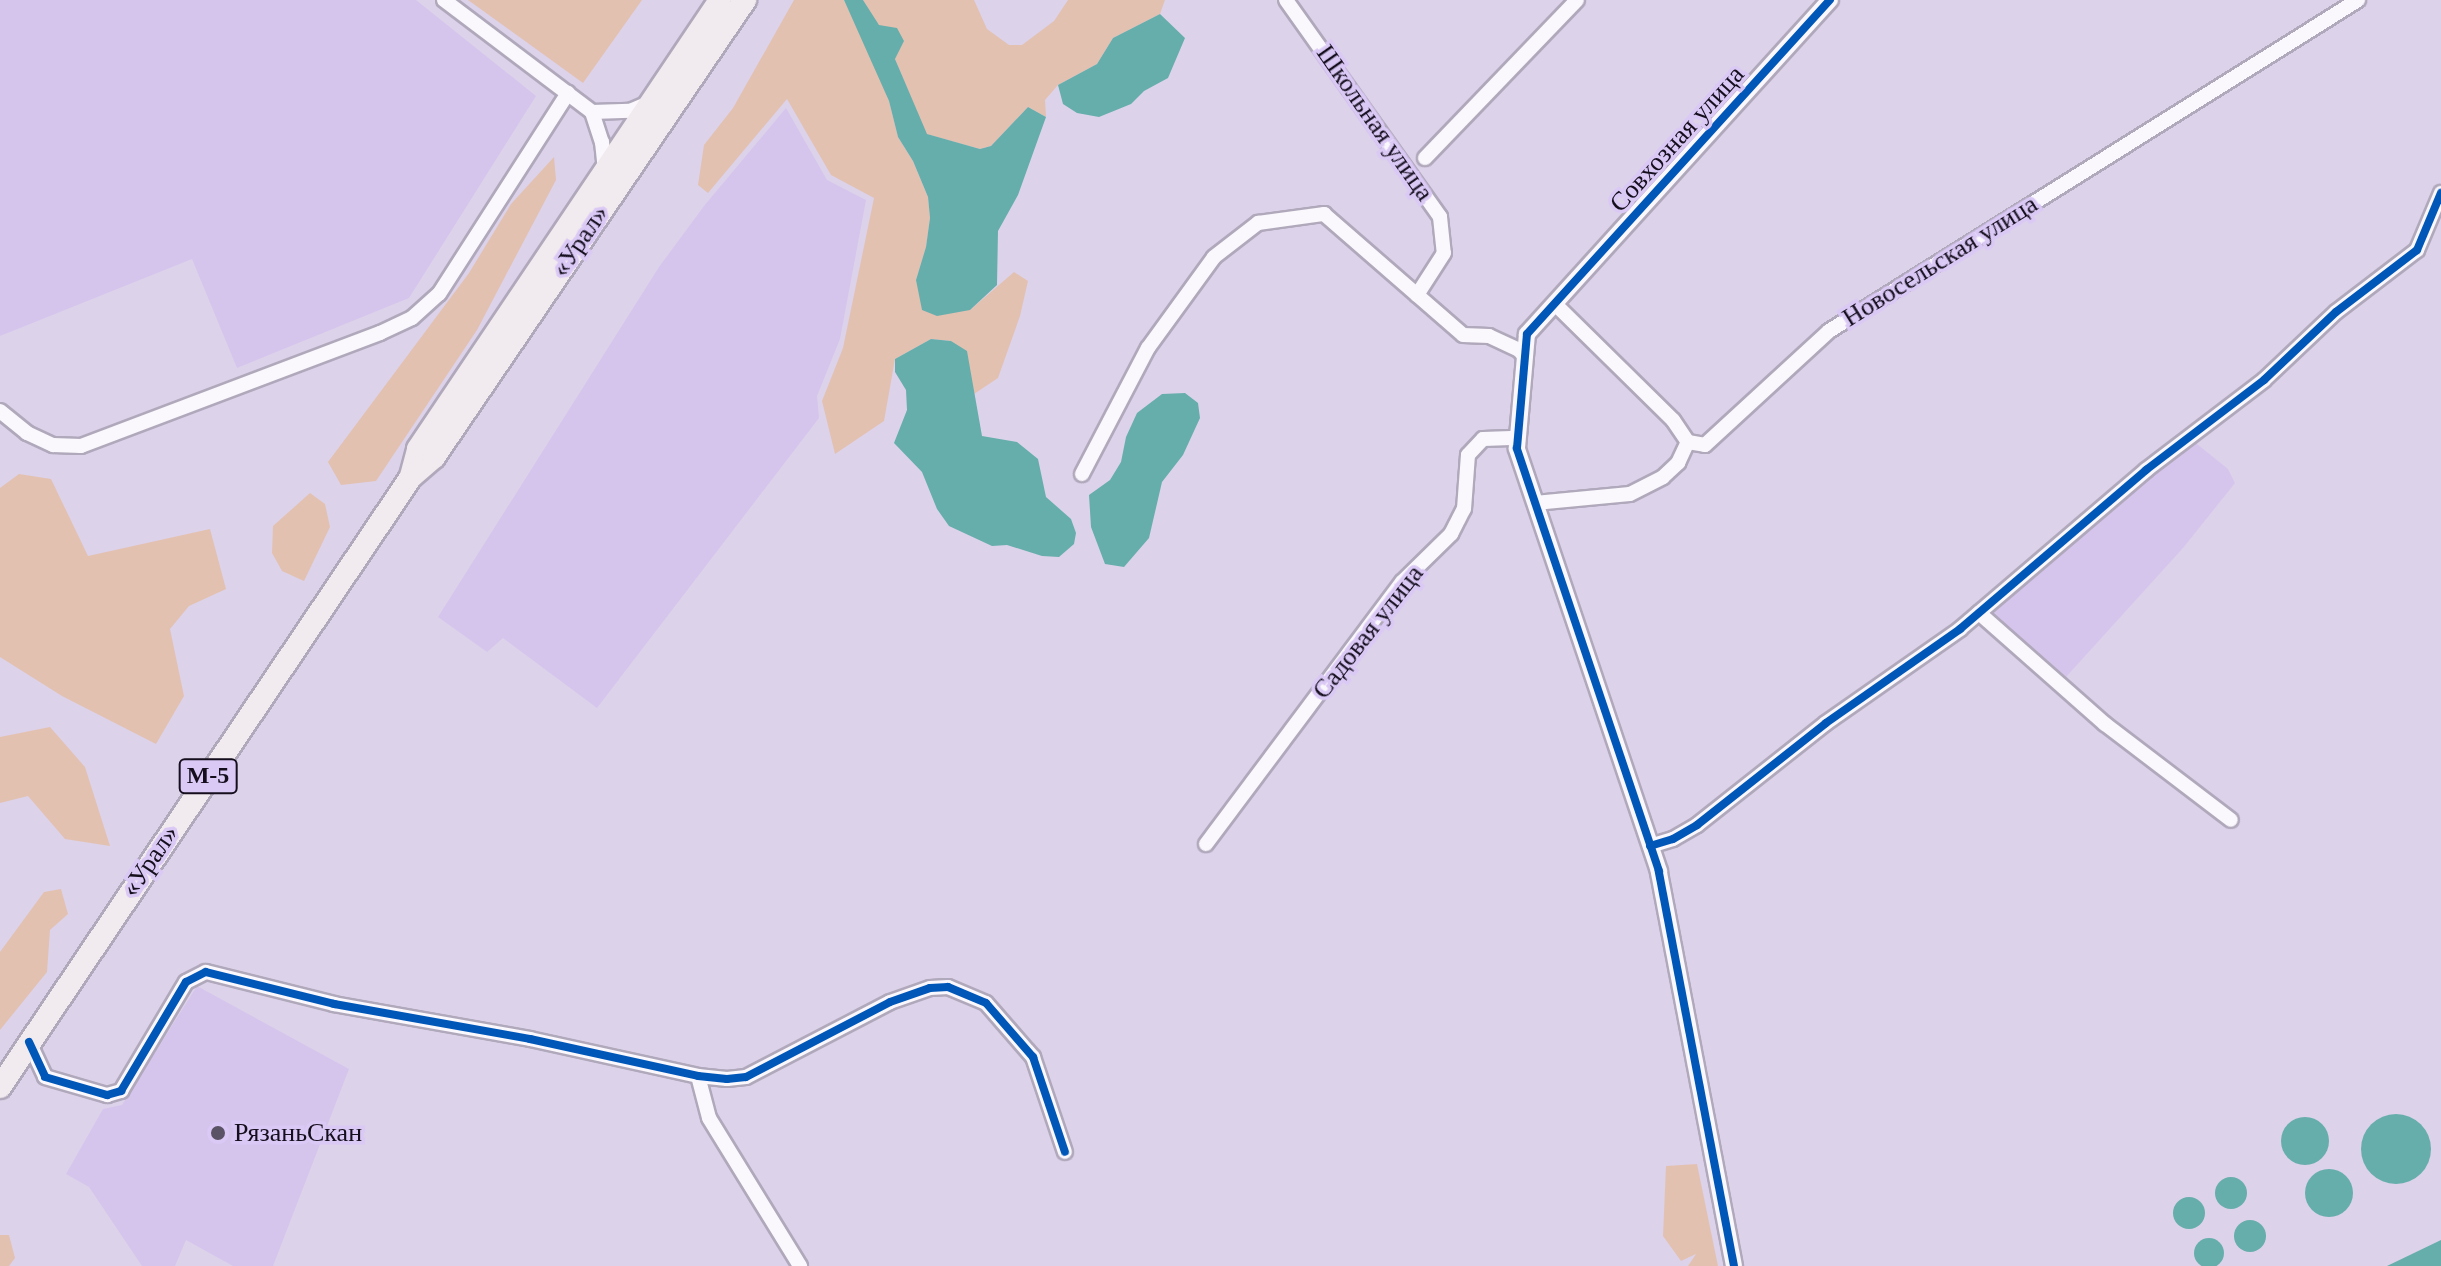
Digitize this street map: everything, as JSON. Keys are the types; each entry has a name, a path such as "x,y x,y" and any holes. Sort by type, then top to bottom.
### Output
{"highway":[{"name":"«Урал»","path":"411,477 418,449 720,0"},
{"name":"«Урал»","path":"0,1087 411,477 434,457 745,0"}],"street":[{"path":"444,0 592,112 602,142 605,169"},
{"name":"Школьная улица","path":"1286,0 1440,217 1444,253 1417,295"},
{"path":"1425,158 1577,0"},
{"name":"Совхозная улица","path":"1734,1266 1659,871 1517,448 1527,334 1830,0"},
{"name":"Новосельская улица","path":"1688,442 1705,445 1829,331 2358,0"},
{"path":"0,411 27,433 53,445 81,446 380,333 412,318 439,294 568,93"},
{"path":"592,112 630,111 649,103"},
{"path":"1650,846 1673,839 1697,825 1826,723 1979,613 2146,470 2264,380 2336,312 2417,250 2441,193"},
{"path":"1082,474 1148,348 1214,257 1258,223 1324,214 1463,335 1489,336 1519,350 1525,357"},
{"path":"1535,503 1630,494 1663,477 1678,463 1688,442 1673,420 1555,304"},
{"name":"Садовая улица","path":"1206,844 1402,582 1451,534 1464,509 1468,455 1483,439 1518,438"},
{"path":"1979,613 2105,724 2231,820"},
{"path":"29,1042 45,1077 107,1095 121,1091 186,982 206,972 268,990 530,1039 698,1076 746,1077 890,1002 930,988 948,987 986,1003 1033,1057 1065,1152"},
{"path":"698,1076 709,1118 800,1266"}],"shaded area":[{"path":"0,0 416,0 536,96 409,298 237,368 192,259 0,336"},
{"path":"468,0 642,0 583,83"},
{"path":"794,0 844,0 867,47 889,101 898,137 913,161 928,197 930,218 926,248 916,280 970,310 1014,272 1028,281 1020,316 998,378 974,394 970,375 951,341 931,339 895,359 884,421 835,454 822,401 843,348 874,198 831,175 787,99 708,193 698,185 704,145 733,108"},
{"path":"844,0 863,0 879,25 897,28 904,41 895,59 927,134 980,149 991,146 1028,107 1046,117 1018,195 998,231 997,285 970,310 937,316 922,310 916,280 926,247 930,218 928,197 913,161 898,137 889,101"},
{"path":"863,0 974,0 987,29 1009,45 1022,45 1054,21 1068,0 1165,0 1160,14 1113,38 1097,64 1058,85 1045,100 1046,117 1028,107 991,146 980,149 926,134 895,59"},
{"path":"1160,14 1185,38 1168,78 1144,91 1131,104 1099,117 1077,113 1063,104 1058,85 1097,64 1113,38"},
{"path":"786,108 827,180 866,200 840,339 817,396 819,418 597,708 503,638 487,652 438,617 659,267 704,206"},
{"path":"554,157 556,180 477,330 376,481 341,485 328,462 469,273 511,204"},
{"path":"931,339 951,341 967,351 982,436 1017,442 1038,459 1046,497 1071,519 1076,533 1074,544 1059,557 1042,556 1007,545 992,546 949,526 937,509 922,472 894,443 907,410 906,390 895,372 895,359"},
{"path":"1185,393 1198,403 1200,418 1183,455 1162,482 1149,538 1124,567 1105,564 1091,527 1089,495 1110,480 1121,462 1126,437 1137,413 1162,394"},
{"path":"2192,440 2228,469 2235,483 2183,548 2066,677 1990,610"},
{"path":"19,474 51,479 88,556 210,529 226,589 189,606 170,629 184,696 156,744 62,696 0,657 0,488"},
{"path":"310,493 325,504 330,527 304,581 282,571 272,553 273,526"},
{"path":"50,727 85,767 110,846 65,839 28,796 0,803 0,737"},
{"path":"61,889 68,914 50,930 47,972 0,1030 0,952 44,892"},
{"path":"197,986 349,1069 273,1266 233,1266 186,1240 175,1266 142,1266 89,1187 66,1174 103,1109 122,1105"},
{"path":"2403,1114 2425,1129 2431,1149 2429,1163 2421,1174 2410,1182 2389,1184 2371,1174 2363,1163 2361,1142 2371,1124 2382,1116"},
{"path":"2305,1117 2322,1124 2329,1141 2322,1158 2305,1165 2288,1158 2281,1141 2288,1124"},
{"path":"1697,1164 1718,1266 1688,1266 1696,1254 1681,1261 1663,1236 1666,1166"},
{"path":"2329,1169 2346,1176 2353,1193 2346,1210 2329,1217 2312,1210 2305,1193 2312,1176"},
{"path":"2231,1177 2242,1182 2247,1193 2242,1204 2231,1209 2220,1204 2215,1193 2220,1182"},
{"path":"2189,1197 2200,1202 2205,1213 2200,1224 2189,1229 2178,1224 2173,1213 2178,1202"},
{"path":"2250,1220 2261,1225 2266,1236 2261,1247 2250,1252 2239,1247 2234,1236 2239,1225"},
{"path":"0,1235 9,1235 15,1258 9,1266 0,1266"},
{"path":"2209,1238 2220,1242 2224,1253 2220,1264 2209,1268 2198,1264 2194,1253 2198,1242"},
{"path":"2441,1240 2441,1266 2387,1266"}],"cycle path":[{"path":"1734,1266 1659,871 1517,448 1527,334 1830,0"},
{"path":"1650,846 1673,839 1697,825 1826,723 1960,629 2146,470 2264,380 2336,312 2417,250 2441,193"},
{"path":"29,1042 45,1077 107,1095 121,1091 186,982 206,972 334,1004 530,1039 698,1076 727,1079 746,1077 890,1002 930,988 948,987 986,1003 1033,1057 1065,1152"}],"place":[{"name":"РязаньСкан","path":"218,1133"}]}
